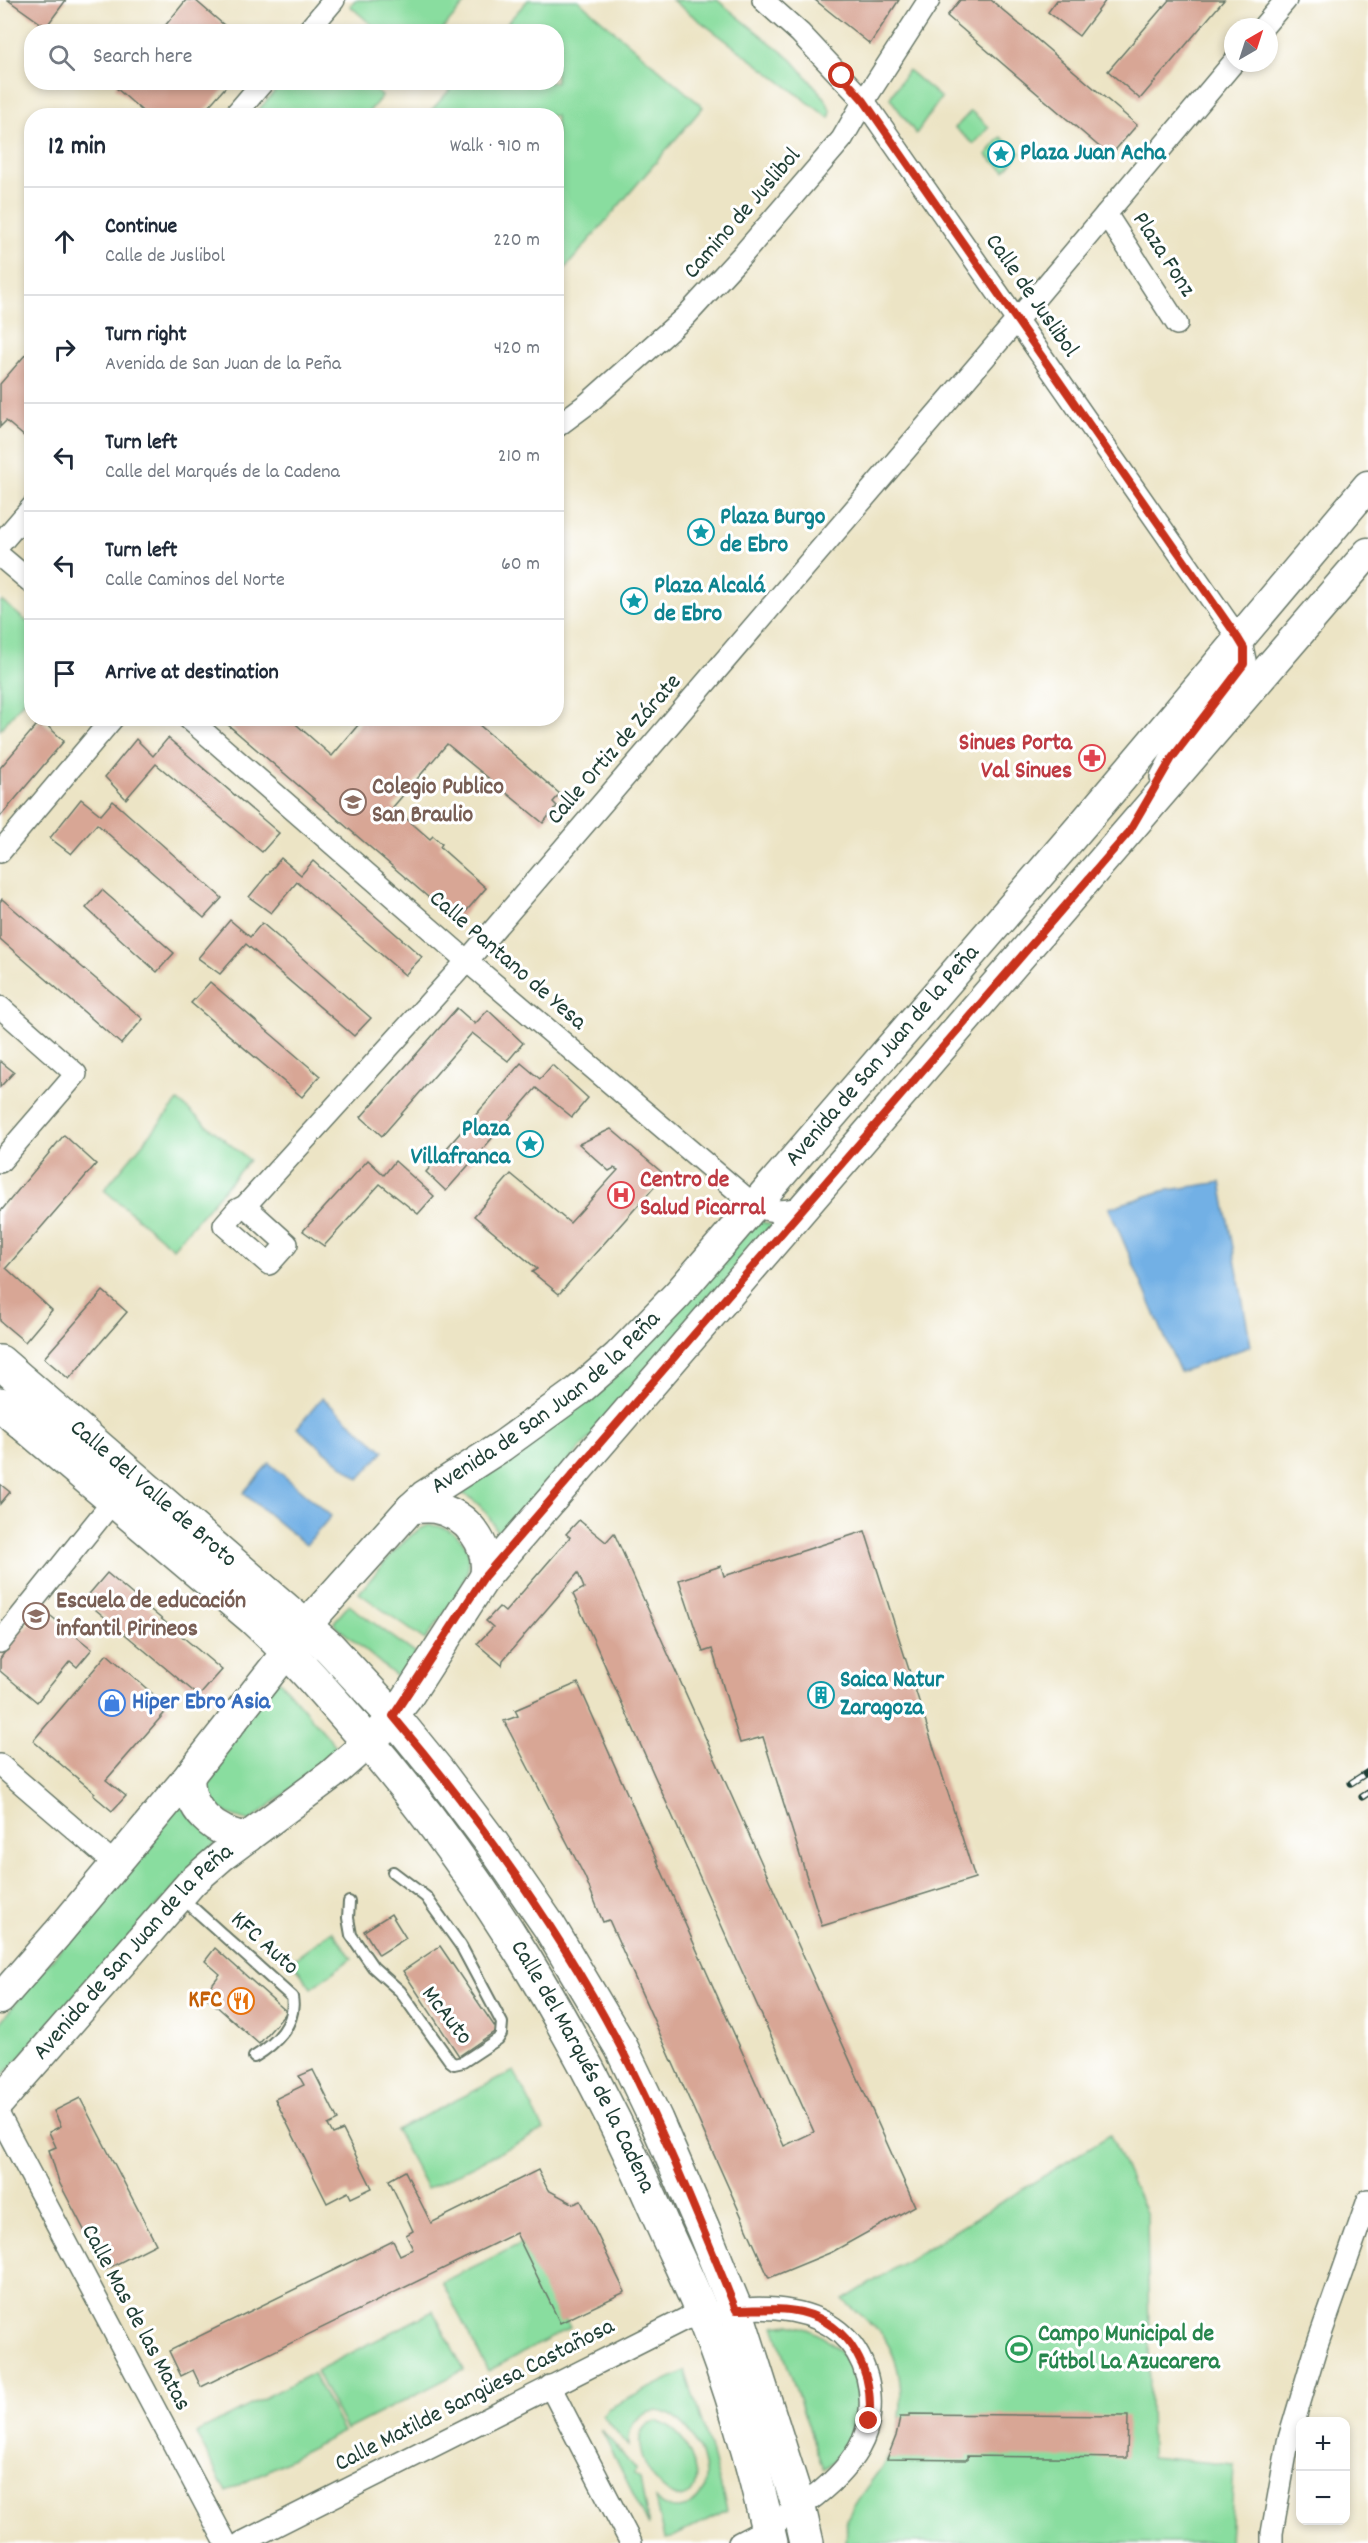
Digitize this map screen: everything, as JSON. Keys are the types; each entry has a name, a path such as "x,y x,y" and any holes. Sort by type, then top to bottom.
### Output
{"main road":[{"name":"Avenida de San Juan de la Peña","path":"0,1999 190,1774 351,1573 411,1508 424,1496 464,1472 551,1412 618,1356 678,1294 1084,823 1368,486"},
{"name":"Avenida de San Juan de la Peña","path":"0,2101 179,1895 222,1856 313,1789 369,1743 393,1716 484,1577 1368,553"},
{"name":"Calle del Valle de Broto","path":"0,1362 297,1638"},
{"name":"Calle del Valle de Broto","path":"0,1404 114,1500 297,1638"},
{"name":"Avenida de San Juan de la Peña","path":"411,1508 436,1508 452,1514 470,1527 486,1553 487,1565 484,1577"},
{"name":"Calle del Marqués de la Cadena","path":"297,1638 346,1664 393,1716 491,1842 580,1977 621,2047 656,2120 736,2310 800,2508 807,2543"},
{"name":"Calle del Marqués de la Cadena","path":"297,1638 369,1743 460,1859 551,2000 578,2048 638,2170 703,2314 739,2422 759,2538"},
{"name":"Avenida de San Juan de la Peña","path":"190,1774 190,1793 202,1814 227,1833 248,1837"}],"street":[{"path":"314,24 334,0"},
{"name":"Calle de Juslibol","path":"763,0 800,33 864,101 1238,638"},
{"name":"Camino de Juslibol","path":"564,421 596,396 685,317 715,286 842,139 929,0"},
{"path":"1271,18 1286,0"},
{"name":"Calle Ortiz de Zárate","path":"244,1206 467,961 1017,320 1225,72"},
{"path":"241,108 256,90"},
{"name":"Plaza Fonz","path":"1106,214 1177,324"},
{"path":"0,544 24,516"},
{"path":"0,556 24,576"},
{"name":"Avenida de San Juan de la Peña","path":"1129,832 1172,758 1244,664 1244,648 1238,638"},
{"path":"0,852 106,726"},
{"name":"Calle Pantano de Yesa","path":"197,726 467,961 754,1205 766,1210 780,1211 806,1206"},
{"path":"0,1007 76,1074 3,1151"},
{"path":"0,1642 114,1500"},
{"path":"0,1765 115,1864"},
{"name":"Calle Mas de las Matas","path":"0,2117 226,2543"},
{"path":"1272,2543 1288,2442 1315,2351 1368,2200"},
{"name":"Calle Matilde Sangüesa Castañosa","path":"241,2543 686,2319 703,2314 736,2310 788,2310 815,2317 844,2337 860,2358 866,2374 871,2410 860,2447 847,2464 800,2508 759,2538"},
{"path":"550,2386 631,2543"}],"lane":[{"name":"McAuto","path":"350,1902 348,1910 351,1935 373,1967 400,1991 450,2061 454,2064 463,2062 498,2039 502,2023 460,1946 423,1894 393,1872"},
{"name":"KFC Auto","path":"179,1895 292,1997 294,2010 291,2022 274,2042 254,2057"}],"green space":[{"path":"355,0 468,0 447,24 371,24 350,6"},
{"path":"528,0 578,0 703,107 564,270 564,108 433,108 450,90 564,90 564,24 506,24"},
{"path":"672,0 717,0 792,60 825,98 831,112 829,118"},
{"path":"908,70 941,98 916,134 890,98"},
{"path":"276,90 375,90 382,96 372,108 260,108"},
{"path":"971,111 989,127 974,144 955,128"},
{"path":"1001,137 1020,153 1005,171 986,155"},
{"path":"2,601 24,619 24,701 0,730 0,603"},
{"path":"178,1101 249,1160 173,1248 104,1190"},
{"path":"757,1220 779,1228 500,1538 484,1510 466,1495 458,1492 528,1442"},
{"path":"430,1525 446,1529 460,1538 467,1549 469,1562 466,1576 459,1590 425,1640 359,1593 401,1544 411,1535"},
{"path":"349,1605 416,1654 406,1669 397,1677 335,1625 334,1622"},
{"path":"278,1679 340,1751 250,1821 223,1811 210,1800 203,1784 202,1773"},
{"path":"180,1797 219,1839 0,2079 0,2022 78,1928"},
{"path":"332,1931 352,1958 311,1988 292,1961"},
{"path":"514,2071 544,2130 427,2189 396,2130"},
{"name":"Campo Municipal de Fútbol La Azucarera","path":"1110,2135 1147,2215 1151,2457 1234,2465 1230,2543 845,2543 849,2514 892,2448 900,2417 901,2400 900,2383 892,2351 880,2333 843,2300"},
{"path":"526,2241 570,2328 488,2371 442,2282"},
{"path":"433,2311 464,2370 346,2430 316,2371"},
{"path":"790,2324 815,2332 835,2346 849,2364 857,2385 859,2407 854,2430 842,2451 823,2469 774,2326"},
{"path":"685,2371 710,2447 727,2510 671,2538 664,2539 655,2499 665,2506 676,2508 684,2507 698,2498 705,2484 704,2466 698,2447 688,2430 674,2417 659,2412 643,2415 633,2424 629,2446 602,2415 609,2408"},
{"path":"313,2373 343,2432 226,2492 196,2433"},
{"path":"656,2421 673,2429 692,2457 696,2478 694,2487 686,2497 674,2496 662,2487 651,2474 643,2458 640,2442 643,2429"},
{"path":"601,2429 635,2469 634,2475 640,2479 649,2526"}],"water":[{"path":"1221,1182 1251,1346 1180,1372 1109,1208 1162,1191"},
{"path":"322,1398 384,1451 359,1479 297,1428"},
{"path":"269,1463 331,1516 306,1545 243,1493"}],"building":[{"path":"8,0 66,0 48,24 42,24"},
{"path":"186,0 195,0 223,24 166,24"},
{"path":"815,0 899,0 870,44"},
{"path":"960,0 991,0 1137,125 1110,156 947,16"},
{"path":"1057,0 1106,0 1079,36 1048,12"},
{"path":"1169,0 1224,0 1140,99 1108,71"},
{"path":"118,90 223,90 207,108 139,108"},
{"path":"24,356 24,436 6,421 0,427 0,384"},
{"path":"36,726 48,726 64,741 0,817 0,768"},
{"path":"229,726 298,726 332,756 357,726 480,726 560,794 553,802 557,806 543,823 447,744 393,807 430,839 433,836 442,844 440,847 486,888 457,922"},
{"path":"168,738 279,833 262,852 156,764 126,799 105,777 136,739 153,756"},
{"path":"81,799 101,815 113,801 222,898 204,918 97,824 71,854 50,838"},
{"path":"281,858 301,875 313,861 422,957 405,975 297,882 271,913 249,897"},
{"path":"102,890 174,953 157,972 86,908"},
{"path":"2,899 143,1019 121,1044 0,939 0,902"},
{"path":"230,920 250,937 262,923 371,1018 354,1036 246,944 220,974 198,958"},
{"path":"210,982 320,1076 302,1097 191,1003"},
{"path":"457,1008 475,1024 488,1010 523,1043 508,1061 472,1033 382,1136 361,1117"},
{"path":"0,1061 14,1072 0,1087"},
{"path":"521,1063 540,1079 552,1065 588,1098 572,1117 536,1088 446,1191 426,1172"},
{"name":"Centro de Salud Picarral","path":"611,1129 665,1175 559,1294 532,1272 537,1269 474,1216 511,1174 570,1223 618,1170 614,1168 609,1171 579,1144"},
{"path":"64,1135 96,1164 6,1268 52,1310 25,1342 0,1321 0,1212"},
{"path":"368,1160 384,1175 395,1161 434,1196 418,1214 380,1184 324,1246 303,1231"},
{"path":"103,1291 127,1312 69,1379 44,1358"},
{"path":"0,1484 10,1492 0,1504"},
{"path":"579,1520 606,1542 614,1533 915,2206 832,2252 769,2278 609,1920 603,1922 585,1877 504,1721 518,1716 515,1710 578,1683 784,2146 814,2132 573,1594 584,1588 578,1573 503,1660 502,1665 477,1644 493,1627 486,1621 499,1607 505,1612 570,1537 566,1534"},
{"name":"Saica Natur Zaragoza","path":"865,1531 975,1878 822,1926 763,1737 740,1743 712,1649 703,1652 679,1580 721,1566 724,1576"},
{"path":"107,1573 222,1670 199,1696 84,1600"},
{"path":"42,1609 92,1649 77,1667 70,1661 37,1702 0,1671 0,1659 21,1628 24,1630"},
{"path":"107,1654 169,1708 106,1780 126,1796 112,1811 93,1795 95,1793 33,1741"},
{"path":"391,1914 406,1938 379,1955 364,1931"},
{"path":"440,1946 497,2030 459,2056 403,1971"},
{"path":"215,1948 287,2012 259,2044 204,1995 220,1974 205,1961"},
{"path":"313,2070 338,2120 328,2125 333,2134 343,2130 372,2188 351,2198 348,2192 327,2203 275,2099 304,2085 299,2076"},
{"path":"80,2098 156,2244 105,2270 59,2182 49,2150 56,2147 49,2132 61,2126 54,2111"},
{"path":"538,2170 548,2190 574,2204 581,2201 625,2292 560,2323 516,2233 201,2387 193,2370 181,2376 169,2351 393,2241 400,2255 413,2249 406,2235 413,2231 389,2180 405,2171 431,2223"},
{"path":"909,2414 1128,2416 1127,2458 967,2456 967,2460 887,2459 900,2417 909,2417"}],"railway":[{"path":"1351,1783 1368,1772"},
{"path":"1362,1797 1368,1793"}],"place":[{"name":"Plaza Juan Acha","path":"1001,154"},
{"name":"Plaza Burgo de Ebro","path":"701,532"},
{"name":"Plaza Alcalá de Ebro","path":"634,601"},
{"name":"Sinues Porta Val Sinues","path":"1092,758"},
{"name":"Colegio Publico San Braulio","path":"353,802"},
{"name":"Plaza Villafranca","path":"530,1144"},
{"name":"Centro de Salud Picarral","path":"621,1195"},
{"name":"Escuela de educación infantil Pirineos","path":"36,1616"},
{"name":"Saica Natur Zaragoza","path":"821,1695"},
{"name":"Hiper Ebro Asia","path":"112,1703"},
{"name":"KFC","path":"241,2001"},
{"name":"Campo Municipal de Fútbol La Azucarera","path":"1019,2349"}],"route":[{"path":"842,76 864,101 1238,638 1244,648 1244,664 1172,758 1129,832 484,1577 407,1698 393,1716 491,1842 549,1926 621,2047 656,2120 736,2310 788,2310 815,2317 835,2329 860,2358 866,2374 871,2410 869,2421"}]}
